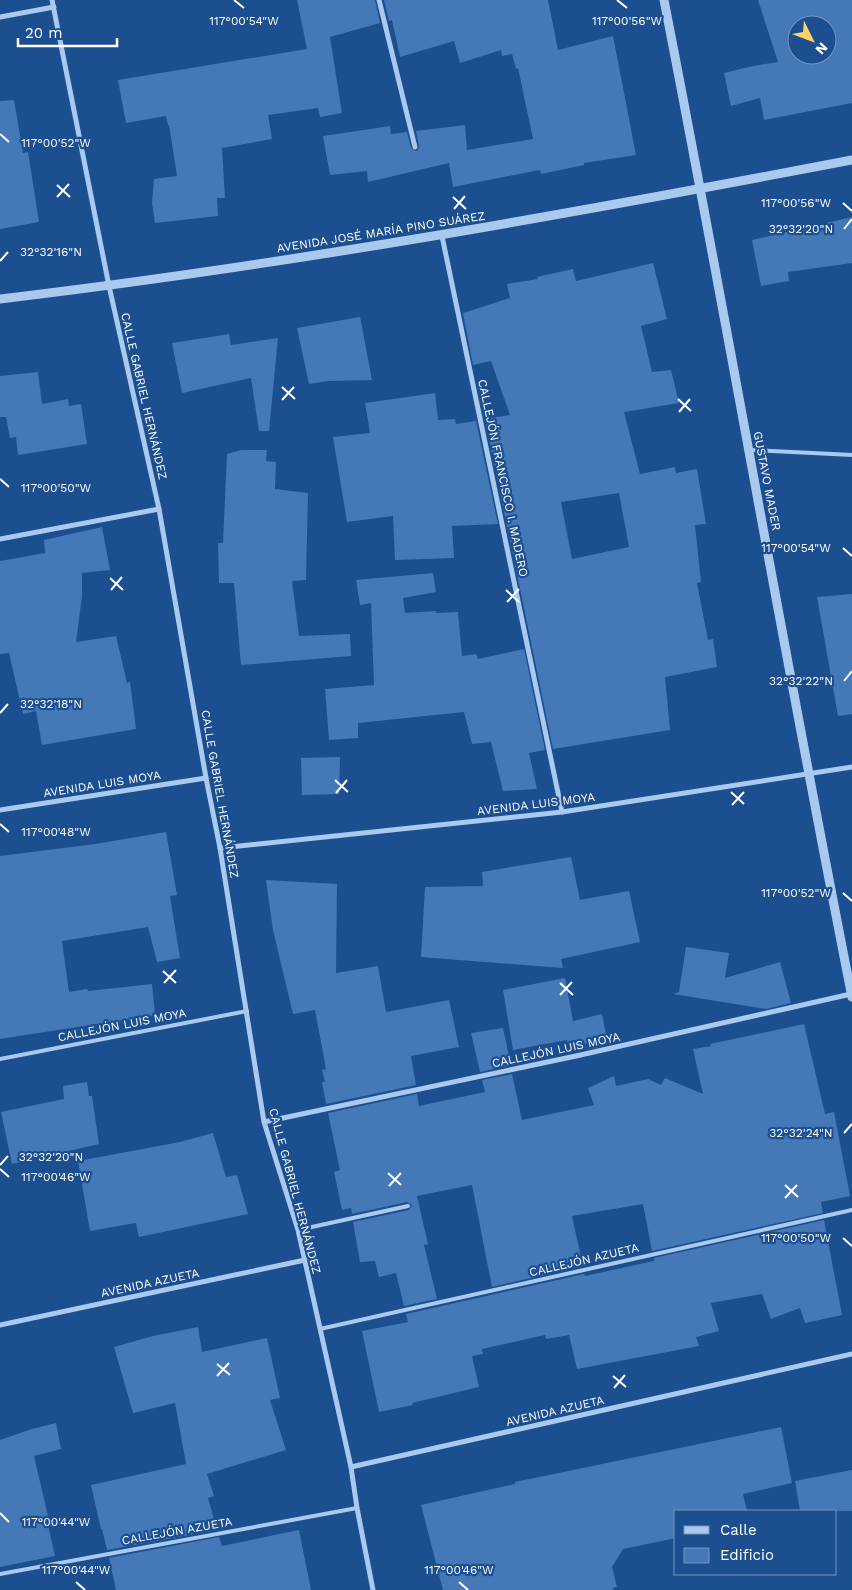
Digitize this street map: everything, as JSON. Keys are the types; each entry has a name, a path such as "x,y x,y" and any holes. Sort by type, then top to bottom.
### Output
{"street":[{"name":"CALLE GABRIEL HERNÁNDEZ","path":"52,0 110,286 159,508 220,848 264,1122 298,1230 351,1467 373,1590"},
{"path":"380,0 415,147"},
{"name":"GUSTAVO MADER","path":"664,0 852,995"},
{"path":"0,17 54,7"},
{"name":"AVENIDA JOSÉ MARÍA PINO SUÁREZ","path":"0,299 110,286 442,236 852,160"},
{"name":"CALLEJÓN FRANCISCO I. MADERO","path":"442,236 562,812"},
{"path":"0,538 159,508"},
{"name":"AVENIDA LUIS MOYA","path":"220,848 562,812 852,767"},
{"name":"AVENIDA LUIS MOYA","path":"0,810 206,778"},
{"name":"CALLEJÓN LUIS MOYA","path":"264,1122 852,995"},
{"name":"AVENIDA AZUETA","path":"0,1325 304,1260"},
{"name":"AVENIDA AZUETA","path":"351,1467 852,1354"}],"lane":[{"path":"748,450 852,455"},
{"name":"CALLEJÓN LUIS MOYA","path":"0,1059 247,1011"},
{"path":"298,1230 408,1206"},
{"name":"CALLEJÓN AZUETA","path":"320,1329 852,1210"},
{"name":"CALLEJÓN AZUETA","path":"0,1574 357,1508"}],"building":[{"path":"297,0 375,0 380,23 330,37 342,113 320,117 318,108 268,115 272,139 222,148 225,198 217,198 218,216 155,223 152,203 154,179 177,176 169,125 166,116 126,123 118,80 307,49"},
{"path":"384,0 548,0 558,50 613,36 636,155 584,163 584,165 541,174 540,170 453,187 449,163 368,182 367,171 330,175 323,136 390,126 391,134 407,132 411,148 416,151 419,146 416,131 465,125 467,150 533,139 518,68 516,69 512,54 502,56 501,50 460,63 454,41 400,57 392,20 389,21"},
{"path":"758,0 852,0 852,103 764,120 760,98 731,106 724,73 778,62"},
{"path":"14,100 23,153 28,152 39,222 0,229 0,101"},
{"path":"852,217 852,263 788,272 789,281 761,286 752,240"},
{"path":"653,263 667,319 641,326 652,372 671,370 679,403 624,412 640,474 675,467 676,473 697,469 706,524 695,525 701,582 697,583 708,640 713,639 717,667 665,677 670,730 553,749 485,419 510,415 491,361 473,365 463,313 510,298 507,284 538,279 537,277 573,269 576,281","holes":["619,493 629,547 572,559 561,502"]},
{"path":"360,317 372,380 328,381 309,384 297,328"},
{"path":"229,334 231,345 278,338 269,431 259,431 251,378 182,393 172,343"},
{"path":"38,372 42,404 68,399 69,406 81,404 87,444 18,455 16,437 10,438 6,417 0,417 0,376"},
{"path":"435,393 438,420 455,419 456,424 476,421 498,524 452,526 454,558 395,560 393,516 347,522 333,437 370,433 365,403"},
{"path":"241,450 267,450 266,461 276,462 275,489 308,493 306,580 292,581 299,636 350,634 351,656 241,665 234,583 219,583 218,543 223,543 227,454"},
{"path":"102,527 110,570 82,573 82,596 76,642 116,636 127,683 130,682 136,729 42,745 36,711 23,714 9,653 0,654 0,561 45,553 44,540"},
{"path":"433,573 436,592 403,598 405,613 458,612 462,656 476,654 478,659 524,649 545,750 529,753 537,789 503,791 491,742 472,744 464,712 358,723 358,738 329,740 325,689 374,685 371,603 360,605 356,580"},
{"path":"852,594 852,714 838,716 817,597"},
{"path":"340,757 339,794 302,795 301,758"},
{"path":"166,832 177,895 170,896 180,958 157,962 148,927 62,941 69,992 152,984 155,1015 0,1039 0,856 95,844"},
{"path":"571,857 580,900 629,891 640,942 561,959 563,968 421,957 425,887 483,886 482,872"},
{"path":"266,880 337,884 336,973 378,966 386,1012 449,1000 459,1047 411,1056 416,1085 326,1104 322,1082 325,1082 322,1070 326,1069 315,1010 293,1014 273,930"},
{"path":"686,947 729,953 725,978 780,962 791,1003 766,1009 673,994 679,992"},
{"path":"565,978 573,1021 602,1014 607,1039 569,1047 567,1040 513,1050 503,990"},
{"path":"804,1024 825,1114 834,1112 850,1196 821,1202 823,1213 652,1251 643,1204 572,1216 583,1266 492,1287 472,1185 417,1196 428,1244 424,1245 437,1299 404,1306 396,1273 379,1277 375,1261 360,1262 353,1222 409,1210 412,1205 407,1202 352,1214 351,1208 342,1210 334,1172 340,1170 328,1113 417,1094 419,1106 485,1092 482,1080 512,1074 522,1120 594,1105 588,1088 614,1076 616,1086 648,1079 661,1085 665,1078 703,1094 693,1049"},
{"path":"503,1028 511,1065 480,1072 471,1033"},
{"path":"87,1082 89,1096 92,1096 99,1144 12,1164 1,1112 64,1099 63,1086"},
{"path":"213,1133 226,1177 237,1175 248,1214 139,1237 136,1223 90,1231 78,1161 180,1142"},
{"path":"824,1220 842,1315 805,1323 800,1308 771,1319 762,1294 711,1303 719,1331 696,1337 699,1346 577,1369 569,1335 546,1339 545,1335 482,1349 483,1354 472,1356 479,1387 379,1412 362,1331 408,1322 406,1314 584,1274 585,1276 654,1261 654,1258"},
{"path":"198,1327 202,1352 267,1338 280,1398 270,1400 286,1450 207,1474 214,1496 208,1498 217,1530 107,1550 91,1485 186,1464 175,1403 133,1413 114,1347 153,1336"},
{"path":"56,1423 61,1449 34,1456 55,1556 0,1567 0,1440"},
{"path":"781,1427 792,1483 743,1494 747,1510 674,1510 674,1538 623,1549 612,1567 617,1587 613,1588 613,1590 443,1590 421,1505 515,1484 515,1482"},
{"path":"852,1470 852,1511 800,1510 795,1481"},
{"path":"299,1530 311,1590 116,1590 109,1558 219,1537 222,1546"}]}
